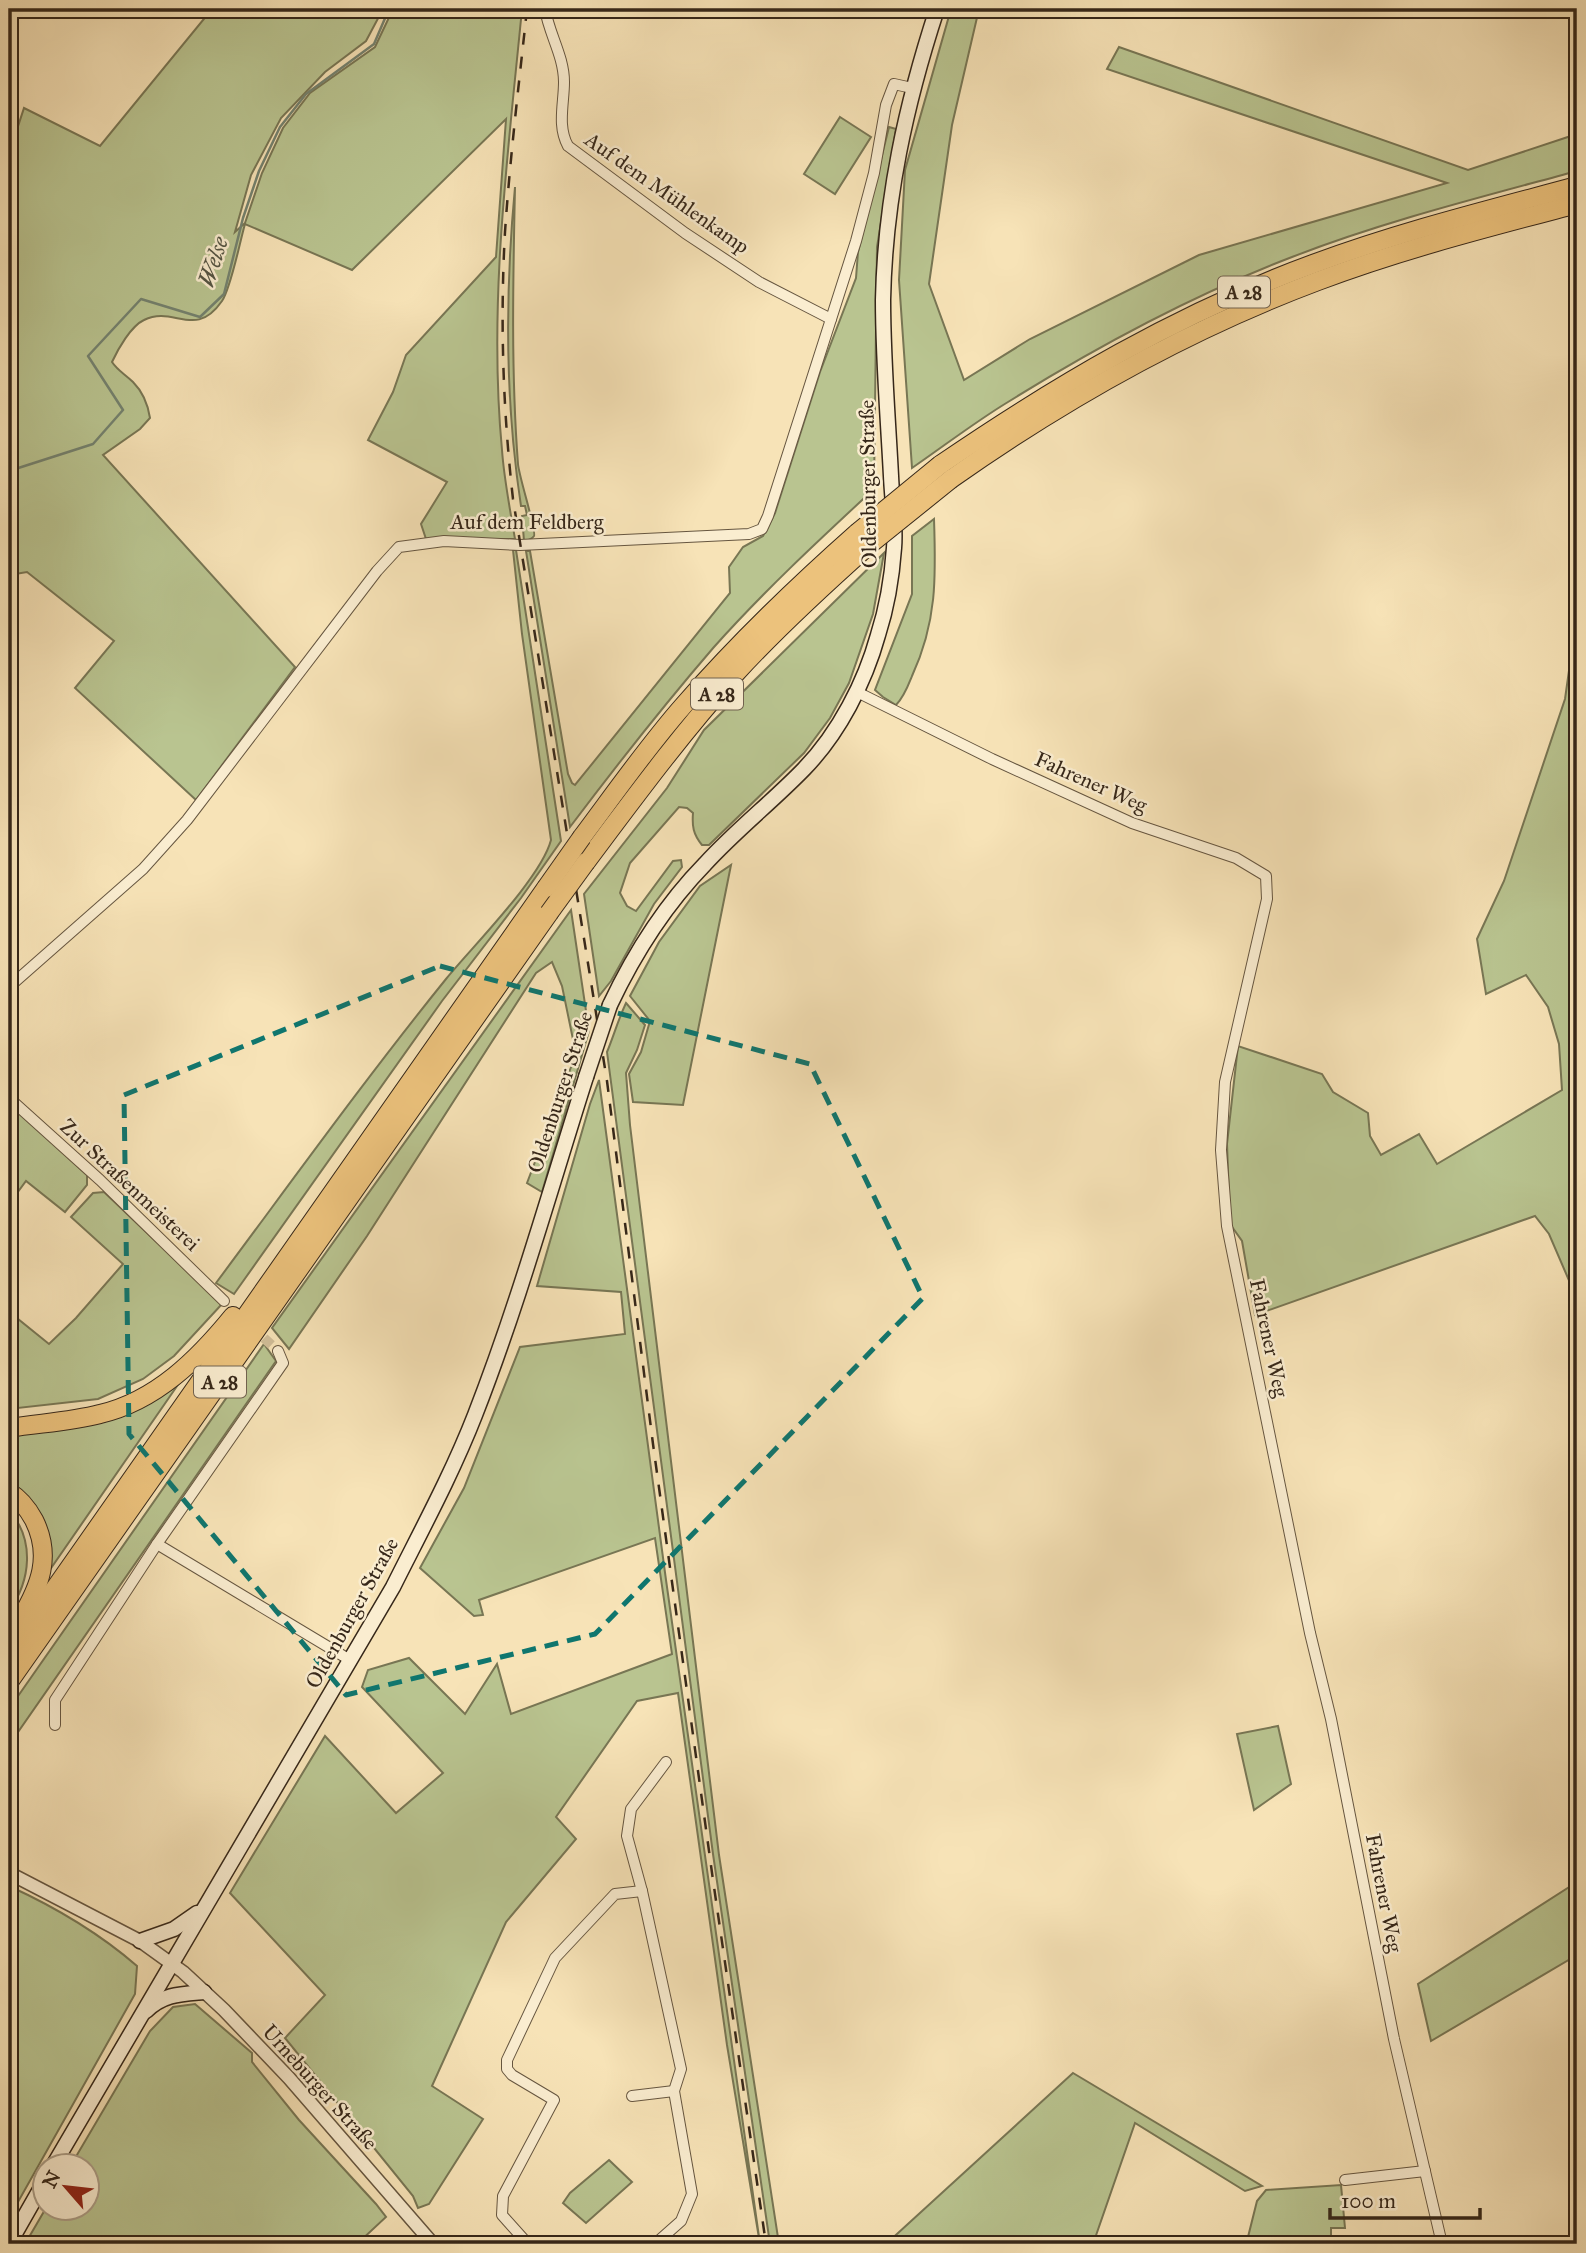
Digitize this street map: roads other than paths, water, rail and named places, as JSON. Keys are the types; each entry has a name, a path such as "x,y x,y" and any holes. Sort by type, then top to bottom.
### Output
{"highway":[{"name":"A 28","path":"9,1654 582,837 682,707 777,607 1016,413 1094,366 1165,328 1312,264 1375,243 1577,186"},
{"name":"A 28","path":"946,472 1104,380 1180,340 1257,305 1381,259 1577,204"},
{"name":"A 28","path":"9,1682 549,913 654,770 736,673 863,539"},
{"path":"9,1428 101,1414 138,1400 181,1371 234,1315 258,1297"},
{"path":"9,1492 30,1513 40,1532 44,1549 44,1566 35,1595 9,1637"}],"main road":[{"name":"Oldenburger Straße","path":"61,2152 393,1587 442,1489 475,1415 516,1299 610,1005 636,953 657,919 706,863 806,767 857,692 878,636 889,591 895,545 884,291 888,214 894,171 912,88 937,9"},
{"path":"140,1941 174,1929 204,1907"},
{"path":"140,2016 156,2001 172,1994 204,1992"},
{"path":"9,2244 32,2204"}],"street":[{"name":"Auf dem Mühlenkamp","path":"545,9 563,72 562,135 568,146 685,233 759,282 831,319"},
{"name":"Auf dem Feldberg","path":"9,988 143,869 187,820 377,571 399,547 444,541 520,545 721,536 749,534 762,529 856,242 874,173 886,105 894,85 912,88"},
{"name":"Fahrener Weg","path":"857,692 992,759 1132,823 1236,858 1266,876 1267,899 1225,1082 1221,1150 1227,1226 1312,1640 1331,1719 1394,2039 1442,2244"},
{"name":"Zur Straßenmeisterei","path":"9,1098 100,1180 224,1301"},
{"path":"55,1725 55,1700 156,1544 283,1363 278,1351"},
{"path":"156,1544 350,1660"},
{"path":"655,2244 681,2221 692,2194 674,2091 681,2069 642,1891 627,1836 631,1809 666,1762"},
{"name":"Urneburger Straße","path":"9,1873 140,1941 171,1962 289,2078 433,2244"},
{"path":"528,2244 502,2215 503,2196 554,2100 512,2075 507,2069 507,2060 555,1958 615,1894 642,1891"},
{"path":"632,2096 674,2091"},
{"path":"1345,2180 1425,2171"}],"waterway":[{"name":"Welse","path":"9,471 93,444 123,410 88,356 141,299 200,317 224,294 243,218 259,171 280,127 306,94 374,44 389,9"}],"tunnel":[{"path":"253,1328 278,1351"}],"railway":[{"path":"527,9 509,176 503,265 503,366 513,499 607,1081 653,1444 766,2244"}]}
